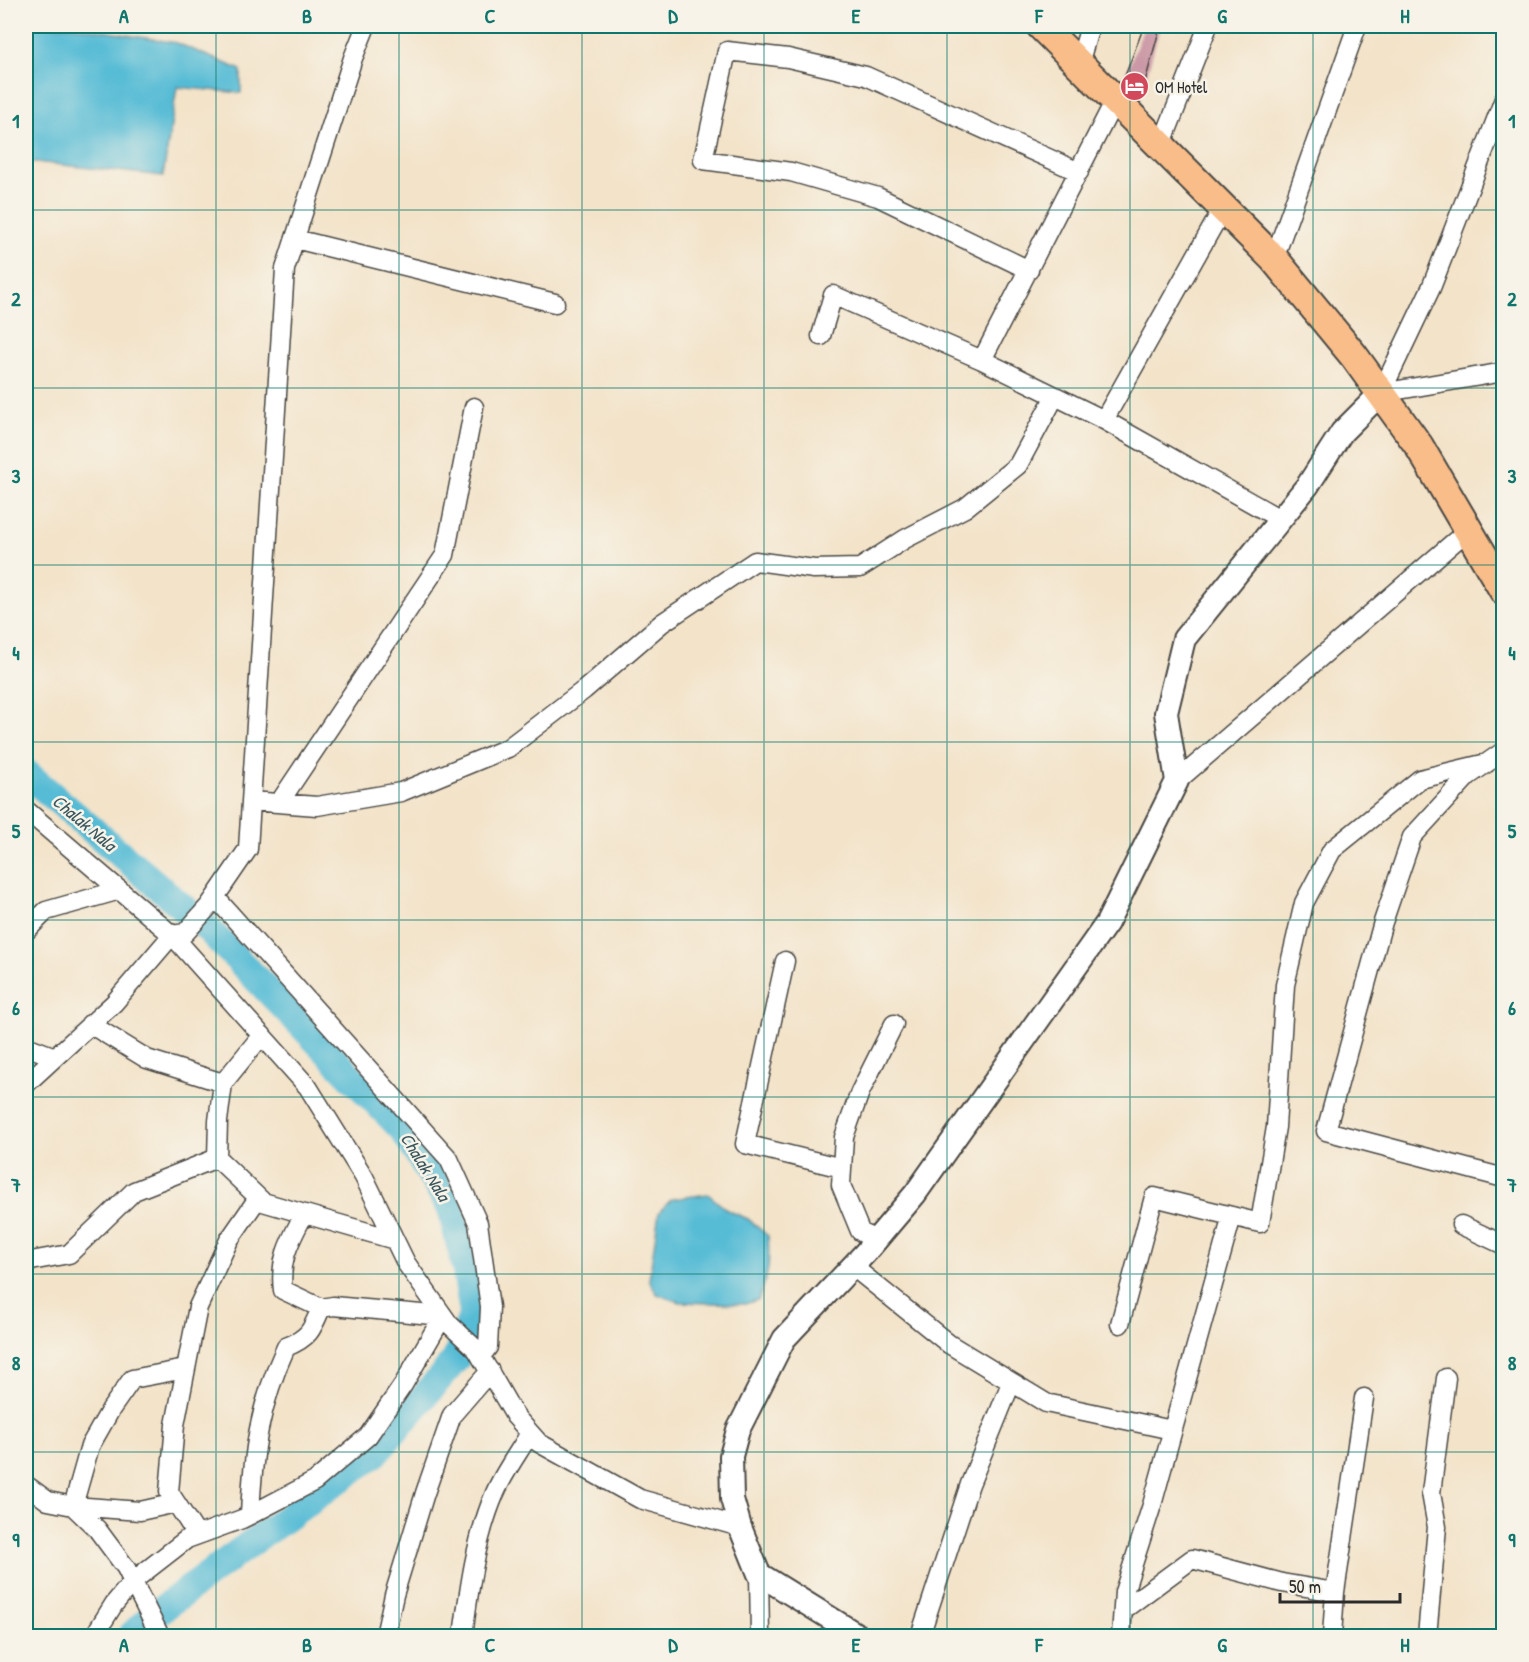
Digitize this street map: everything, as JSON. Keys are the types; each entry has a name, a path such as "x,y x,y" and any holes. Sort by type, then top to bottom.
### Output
{"main road":[{"path":"1041,26 1274,259 1354,356 1419,446 1503,591"}],"street":[{"path":"26,1083 114,1002 212,901 248,849 285,268 353,58 366,26"},
{"path":"1080,64 1090,26"},
{"path":"1161,146 1208,26"},
{"path":"1274,259 1357,26"},
{"path":"1029,270 878,197 790,172 703,160 727,51 788,57 866,76 1079,172"},
{"path":"1177,781 1166,713 1184,639 1308,485 1342,432 1381,393 1431,288 1503,99"},
{"path":"982,360 1115,100"},
{"path":"1104,420 1223,207"},
{"path":"295,239 555,303"},
{"path":"821,336 833,295 982,360 1104,420 1280,519"},
{"path":"1381,393 1503,372"},
{"path":"251,801 317,806 401,792 508,748 584,690 662,623 755,561 814,569 860,567 905,539 965,508 1018,465 1055,396"},
{"path":"279,803 445,555 474,407"},
{"path":"760,1636 759,1574 740,1527 732,1499 731,1456 738,1430 784,1339 875,1241 915,1194 1107,924 1177,781 1468,530"},
{"path":"1503,751 1468,776 1412,837 1383,922 1326,1131 1503,1178"},
{"path":"1120,1324 1154,1197 1260,1224 1276,1127 1285,985 1304,903 1332,850 1420,779 1487,763"},
{"path":"26,810 120,890 179,934 308,1087 364,1177 406,1263 446,1320 483,1359 515,1416 539,1443 640,1499 740,1527"},
{"path":"26,931 46,911 120,890"},
{"path":"212,901 449,1159 478,1223 490,1307 488,1347 452,1415 394,1594 385,1636"},
{"path":"785,961 745,1144 842,1168"},
{"path":"90,1024 147,1059 223,1083"},
{"path":"875,1241 860,1231 841,1185 844,1137 861,1092 894,1024"},
{"path":"262,1035 223,1083 218,1121 217,1158 263,1202 395,1240"},
{"path":"26,1046 55,1057"},
{"path":"26,1265 32,1261 69,1254 134,1191 217,1158"},
{"path":"197,1535 169,1492 175,1425 185,1369 198,1307 229,1240 258,1198"},
{"path":"304,1214 286,1247 281,1273 283,1290 321,1308 333,1306 446,1320"},
{"path":"1121,1636 1124,1592 1152,1505 1232,1216"},
{"path":"1461,1225 1503,1245"},
{"path":"852,1266 949,1344 1046,1403 1173,1430"},
{"path":"250,1515 252,1462 262,1408 286,1347 310,1333 321,1308"},
{"path":"94,1636 114,1604 133,1581 187,1539 250,1515 315,1481 368,1436 446,1320"},
{"path":"73,1506 90,1446 111,1409 132,1379 185,1369"},
{"path":"1428,1636 1437,1527 1431,1493 1446,1378"},
{"path":"920,1636 970,1484 1011,1383"},
{"path":"1332,1636 1335,1592 1364,1398"},
{"path":"463,1636 468,1598 484,1524 496,1491 530,1432"},
{"path":"26,1485 48,1501 73,1506 140,1511 176,1503"},
{"path":"73,1506 97,1529 126,1568 158,1634"},
{"path":"1123,1610 1192,1559 1282,1583 1335,1592"},
{"path":"759,1574 859,1636"}],"water":[{"path":"26,26 73,26 177,43 241,70 241,93 177,87 163,176 26,161"},
{"path":"708,1194 727,1210 748,1219 768,1236 768,1268 758,1300 745,1304 680,1302 657,1294 649,1280 659,1212 672,1199"}],"building":[{"name":"OM Hotel","path":"1144,26 1159,31 1140,100 1122,84"}],"waterway":[{"name":"Chalak Nala","path":"26,773 208,929 403,1130 451,1208 465,1266 473,1313 456,1359 375,1454 233,1556 150,1618 131,1636"}],"place":[{"name":"OM Hotel","path":"1134,87"}]}
